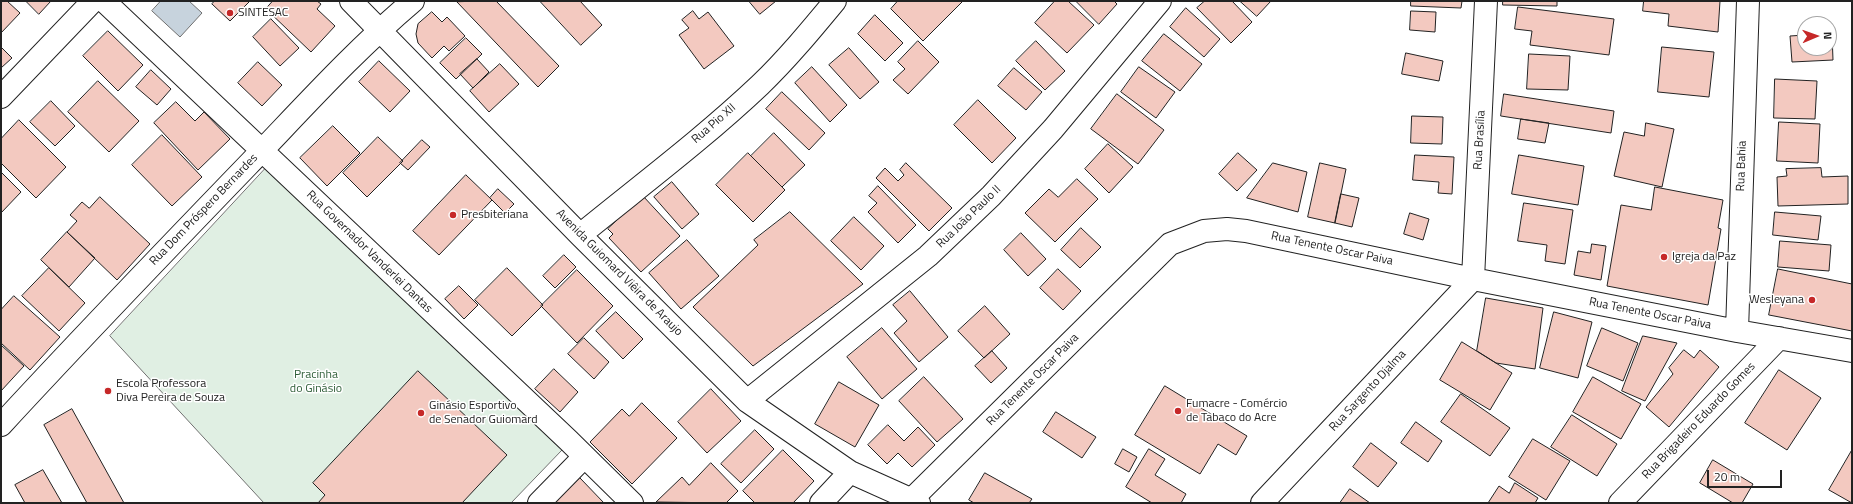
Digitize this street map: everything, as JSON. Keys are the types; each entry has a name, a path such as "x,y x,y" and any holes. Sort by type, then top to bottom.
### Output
{"street":[{"path":"1,97 93,1"},
{"name":"Rua Governador Vanderlei Dantas","path":"104,1 568,440 632,503"},
{"name":"Avenida Guiomard Viêira de Araujo","path":"351,1 580,235 748,400 850,472 915,501"},
{"name":"Rua Dom Próspero Bernardes","path":"1,425 96,322 262,150 380,29 413,1"},
{"name":"Rua Pio XII","path":"580,235 665,166 760,84 802,40 835,1"},
{"name":"Rua João Paulo II","path":"748,400 928,256 991,196 1053,130 1160,1"},
{"name":"Rua Brasília","path":"1473,279 1486,1"},
{"name":"Rua Bahia","path":"1737,331 1748,1"},
{"name":"Rua Tenente Oscar Paiva","path":"915,501 1170,244 1204,230 1227,229 1260,234 1473,279 1737,331 1852,351"},
{"name":"Rua Sargento Djalma","path":"1262,503 1473,279"},
{"name":"Rua Brigadeiro Eduardo Gomes","path":"1620,503 1779,338"},
{"path":"539,503 584,456"},
{"path":"821,503 850,472"}],"green space":[{"name":"Pracinha do Ginásio","path":"266,168 562,450 511,503 264,503 110,336"}],"shaded area":[{"path":"161,1 189,1 202,13 180,37 152,11"}],"building":[{"path":"1,1 7,1 20,13 1,33"},
{"path":"26,1 51,1 39,14"},
{"name":"SINTESAC","path":"215,1 250,1 230,21 212,4"},
{"path":"273,1 317,1 321,4 317,9 335,26 311,52 266,9"},
{"path":"496,1 559,66 538,87 457,2"},
{"path":"540,1 580,1 602,25 581,45"},
{"path":"749,1 776,1 760,14"},
{"path":"898,1 963,1 923,41 891,9"},
{"path":"1055,1 1068,1 1094,25 1067,53 1035,23"},
{"path":"1076,1 1114,1 1117,4 1099,24"},
{"path":"1205,1 1232,1 1252,22 1231,43 1197,8"},
{"path":"1240,1 1271,1 1257,16"},
{"path":"1411,1 1462,1 1461,8 1411,6"},
{"path":"1503,1 1557,1 1557,6 1503,5"},
{"path":"1644,1 1720,1 1718,32 1668,26 1669,14 1643,11"},
{"path":"1518,7 1614,19 1609,55 1530,45 1532,31 1515,29"},
{"path":"1186,8 1220,39 1204,57 1170,27"},
{"path":"693,11 699,19 708,12 734,46 704,69 679,35 689,28 682,20"},
{"path":"1411,11 1436,12 1435,32 1410,30"},
{"path":"432,12 442,22 447,17 465,36 449,51 444,46 432,58 418,43 416,34 418,24"},
{"path":"875,15 903,43 885,61 858,34"},
{"path":"271,19 299,48 280,66 253,37"},
{"path":"108,31 143,65 118,91 83,56"},
{"path":"1164,34 1202,64 1180,91 1142,61"},
{"path":"1790,36 1797,36 1797,56 1833,56 1833,60 1792,62"},
{"path":"466,38 482,54 456,79 440,63"},
{"path":"918,41 939,62 908,94 893,80 905,69 898,62"},
{"path":"1036,41 1065,71 1045,90 1016,61"},
{"path":"1,47 12,58 1,68"},
{"path":"1662,47 1714,52 1709,97 1658,92"},
{"path":"849,48 879,82 860,99 829,65"},
{"path":"1406,53 1443,61 1439,81 1402,74"},
{"path":"1529,54 1570,56 1568,90 1527,89"},
{"path":"477,59 489,72 473,88 460,74"},
{"path":"379,61 410,91 390,112 359,82"},
{"path":"258,62 282,85 262,106 238,83"},
{"path":"500,64 519,84 489,112 470,91"},
{"path":"812,67 847,105 830,122 795,83"},
{"path":"1139,67 1175,92 1156,118 1121,92"},
{"path":"1014,68 1042,92 1026,110 998,86"},
{"path":"151,70 171,89 157,105 136,87"},
{"path":"1775,79 1817,81 1815,119 1774,118"},
{"path":"98,81 139,121 109,152 68,112"},
{"path":"782,92 825,133 809,150 766,109"},
{"path":"1117,94 1164,130 1138,164 1091,129"},
{"path":"1504,94 1614,111 1611,133 1501,116"},
{"path":"978,100 1016,138 992,163 954,125"},
{"path":"51,101 75,126 55,146 30,122"},
{"path":"176,102 195,121 204,112 230,139 198,170 154,123"},
{"path":"1412,116 1443,117 1442,144 1411,143"},
{"path":"1521,119 1549,123 1545,143 1518,139"},
{"path":"19,120 66,167 36,198 1,163 1,139"},
{"path":"1779,122 1820,124 1818,163 1777,161"},
{"path":"1646,123 1674,129 1662,187 1614,176 1624,132 1644,136"},
{"path":"333,126 360,153 327,186 300,158"},
{"path":"774,133 805,165 782,187 751,156"},
{"path":"162,135 202,177 172,206 132,165"},
{"path":"378,137 403,161 367,197 343,173"},
{"path":"422,140 430,147 408,170 400,163"},
{"path":"1108,144 1133,167 1109,193 1085,169"},
{"path":"748,153 785,190 753,222 716,185"},
{"path":"1238,153 1257,170 1237,191 1219,174"},
{"path":"1415,155 1454,157 1452,194 1438,193 1439,182 1413,180"},
{"path":"1519,155 1584,166 1578,205 1512,194"},
{"path":"906,163 952,208 929,231 876,178 885,168 898,181 904,175 900,170"},
{"path":"1273,163 1307,172 1298,212 1247,198"},
{"path":"1320,163 1346,169 1335,223 1308,217"},
{"path":"1821,168 1822,177 1848,176 1848,204 1778,206 1777,177 1787,176 1786,169"},
{"path":"1,172 21,192 1,213"},
{"name":"Presbiteriana","path":"466,175 492,200 439,255 413,231"},
{"path":"1077,179 1098,199 1055,242 1025,213 1049,189 1058,197"},
{"path":"672,182 699,214 682,229 654,197"},
{"path":"878,186 916,225 898,243 868,212 877,203 869,196"},
{"name":"Igreja da Paz","path":"1655,187 1723,200 1718,228 1721,229 1708,305 1607,286 1621,205 1651,210"},
{"path":"498,189 514,204 505,213 490,198"},
{"path":"1341,194 1359,198 1352,227 1335,223"},
{"path":"643,196 680,236 641,272 609,238 613,234 608,229"},
{"path":"100,197 150,244 117,280 67,232 77,221 70,215 82,202 89,208"},
{"path":"1524,203 1573,210 1565,264 1545,261 1547,245 1518,241"},
{"path":"790,212 863,284 753,366 693,307 758,245 754,240"},
{"path":"1775,212 1821,216 1818,240 1773,235"},
{"path":"1410,213 1429,219 1423,240 1404,234"},
{"path":"854,217 884,246 861,270 831,241"},
{"path":"1081,228 1101,247 1080,268 1061,250"},
{"path":"67,232 95,258 69,287 41,260"},
{"path":"1021,233 1046,259 1028,276 1004,250"},
{"path":"687,240 719,276 681,309 649,273"},
{"path":"1780,241 1831,245 1829,271 1778,267"},
{"path":"1592,244 1606,246 1601,280 1574,275 1578,251 1590,253"},
{"path":"564,255 576,267 555,288 543,276"},
{"path":"49,268 85,303 59,331 22,296"},
{"path":"507,268 543,305 512,336 475,300"},
{"path":"1058,269 1081,291 1063,310 1040,288"},
{"name":"Wesleyana","path":"1778,269 1852,284 1852,331 1769,315"},
{"path":"577,270 613,306 577,343 541,306"},
{"path":"459,286 478,305 464,319 445,299"},
{"path":"910,291 948,337 919,362 894,333 907,321 893,305"},
{"path":"14,296 60,337 30,370 1,343 1,310"},
{"path":"1486,298 1543,308 1535,369 1496,363 1477,351"},
{"path":"985,306 1010,334 984,358 958,331"},
{"path":"616,312 643,339 623,359 596,331"},
{"path":"1554,312 1592,322 1578,378 1540,368"},
{"path":"882,328 917,369 882,399 847,357"},
{"path":"1602,328 1638,343 1623,381 1587,366"},
{"path":"1643,336 1677,343 1645,401 1622,391"},
{"path":"584,338 609,362 594,379 568,354"},
{"path":"1462,342 1512,373 1490,410 1440,380"},
{"path":"1,345 24,366 1,391"},
{"path":"1684,350 1694,358 1700,350 1719,367 1669,427 1646,407 1673,374 1669,368"},
{"path":"992,351 1007,368 991,383 975,366"},
{"path":"554,369 578,392 560,412 535,389"},
{"path":"1779,370 1821,398 1787,450 1745,423"},
{"name":"Ginásio Esportivo de Senador Guiomard","path":"418,371 507,455 462,503 318,503 325,495 313,483"},
{"path":"924,377 963,419 937,442 899,401"},
{"path":"1593,377 1641,404 1621,439 1573,412"},
{"path":"839,382 879,405 855,447 815,424"},
{"name":"Fumacre - Comércio de Tabaco do Acre","path":"1165,386 1247,436 1236,455 1218,444 1200,474 1135,435"},
{"path":"711,389 741,421 707,453 678,422"},
{"path":"1461,394 1510,428 1490,456 1441,422"},
{"path":"642,403 677,438 632,484 590,442 622,409 629,416"},
{"path":"72,409 124,503 87,503 44,425"},
{"path":"1056,412 1096,437 1082,458 1043,432"},
{"path":"1572,415 1617,444 1597,476 1551,447"},
{"path":"1416,422 1442,441 1428,462 1401,443"},
{"path":"888,425 904,441 918,427 935,445 912,467 898,453 887,464 868,445"},
{"path":"755,430 774,449 741,483 721,464"},
{"path":"1533,439 1570,461 1546,500 1509,477"},
{"path":"1371,443 1397,463 1378,487 1353,467"},
{"path":"1123,449 1137,457 1129,472 1115,464"},
{"path":"1149,449 1165,459 1155,475 1186,494 1181,503 1152,503 1126,487"},
{"path":"783,450 814,481 793,503 755,503 743,491"},
{"path":"1852,450 1852,503 1829,490"},
{"path":"1713,460 1753,484 1742,503 1733,503 1700,483"},
{"path":"711,463 738,491 726,503 656,502 682,477 689,485"},
{"path":"43,470 62,503 25,503 15,485"},
{"path":"985,473 1032,499 1029,503 974,503 969,500"},
{"path":"580,478 604,503 554,503"},
{"path":"1515,483 1538,498 1535,503 1488,503 1499,486 1509,493"},
{"path":"1350,489 1370,503 1340,503"}],"place":[{"name":"SINTESAC","path":"230,13"},
{"name":"Presbiteriana","path":"453,215"},
{"name":"Igreja da Paz","path":"1664,257"},
{"name":"Wesleyana","path":"1812,300"},
{"name":"Escola Professora Diva Pereira de Souza","path":"108,391"},
{"name":"Fumacre - Comércio de Tabaco do Acre","path":"1178,411"},
{"name":"Ginásio Esportivo de Senador Guiomard","path":"421,413"}]}
